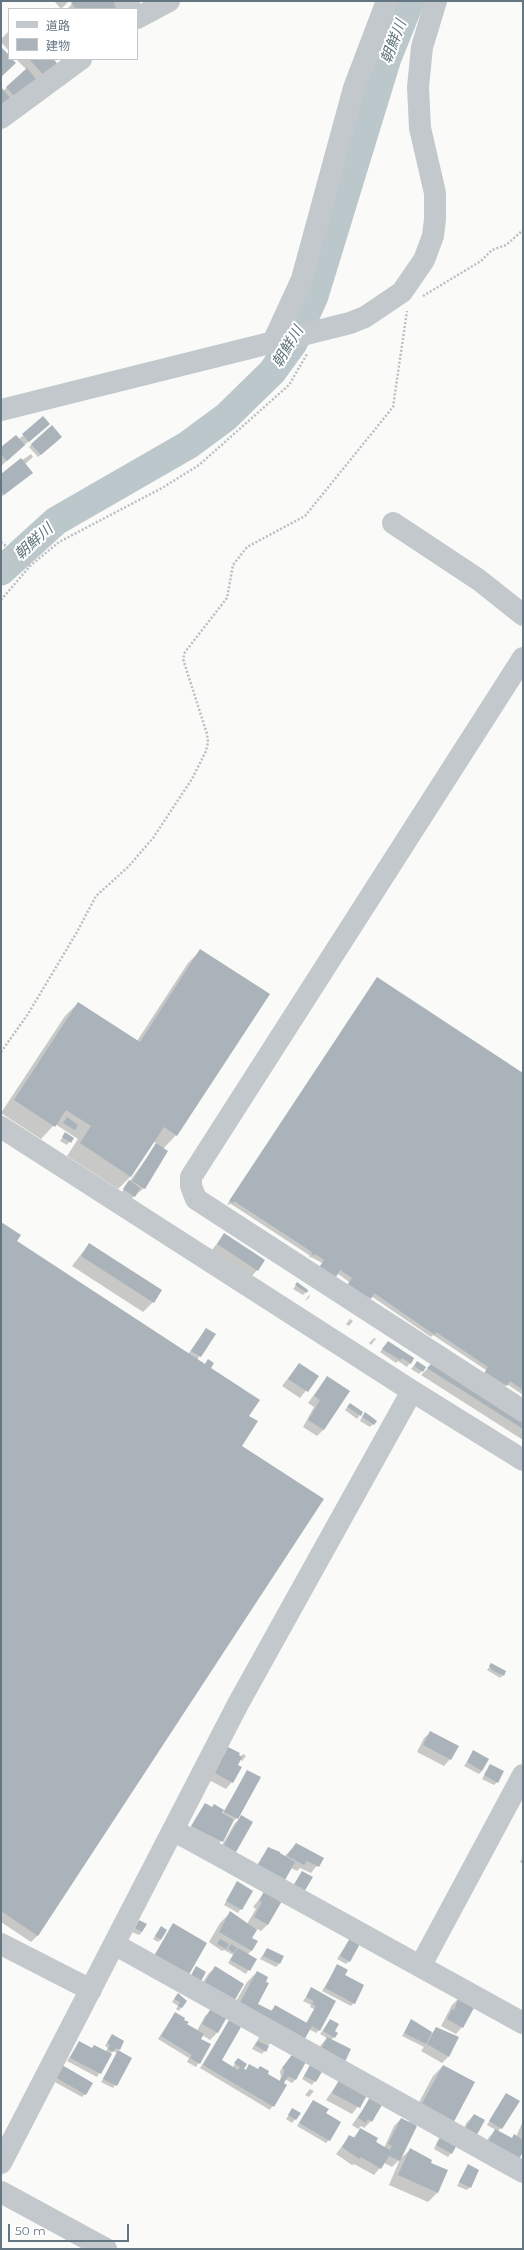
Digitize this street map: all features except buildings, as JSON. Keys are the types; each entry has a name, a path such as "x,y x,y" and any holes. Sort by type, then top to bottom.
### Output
{"street":[{"path":"138,16 169,1"},
{"path":"275,342 302,279 354,88 387,1"},
{"path":"1,410 275,342 365,318 402,292 414,276 429,250 433,236 436,205 433,182 420,128 418,87 425,34 436,1"},
{"path":"1,118 80,60"},
{"path":"393,523 478,580 523,615"},
{"path":"523,658 191,1177 191,1186 196,1199 523,1411"},
{"path":"1,1127 412,1391 523,1460"},
{"path":"1,2163 238,1704 412,1391"},
{"path":"421,1965 523,1775"},
{"path":"173,1830 421,1965 523,2023"},
{"path":"1,1944 91,1990"},
{"path":"114,1944 523,2172"},
{"path":"1,2192 106,2249"}],"path":[{"path":"420,298 481,261 492,250 506,245 523,230"},
{"path":"1,1052 28,1014 73,939 96,896 128,867 153,838 192,779 206,751 208,742 207,734 183,659 185,652 227,598 233,565 247,547 305,516 393,407 408,308"},
{"path":"1,600 29,565 59,542 162,488 199,465 289,385 303,363 313,332"},
{"path":"2,543 29,565"}],"waterway":[{"name":"朝鮮川","path":"1,571 56,521 188,445 226,417 272,372 293,343 314,296 387,58 410,1"}]}
